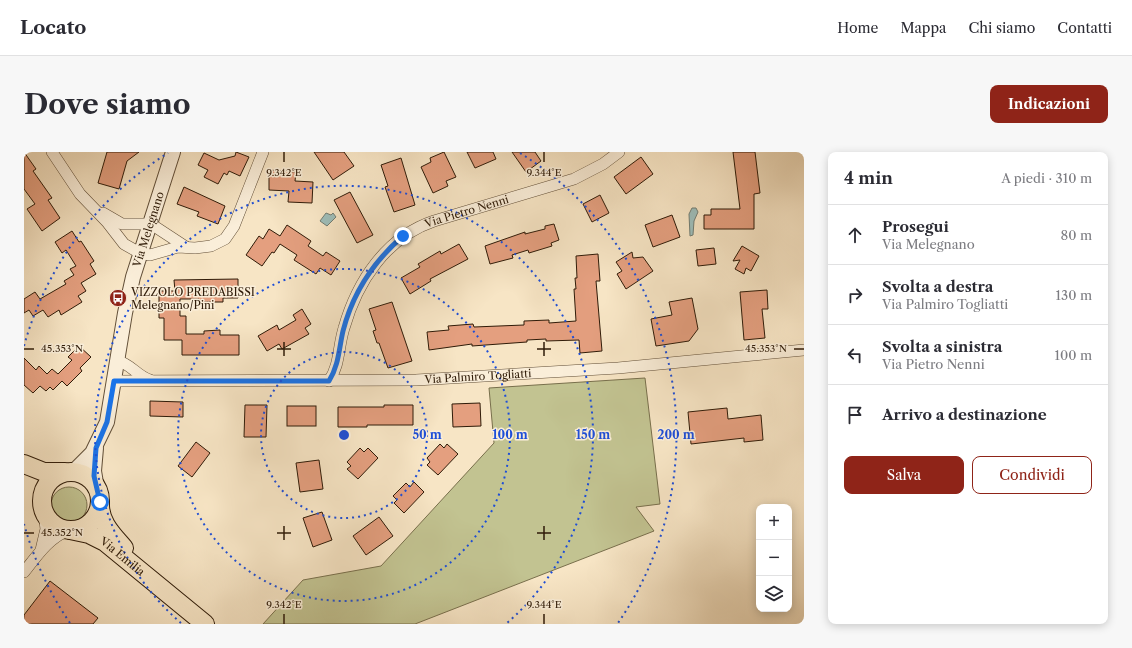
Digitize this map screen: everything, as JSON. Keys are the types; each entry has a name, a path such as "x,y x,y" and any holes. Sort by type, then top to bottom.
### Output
{"main road":[{"path":"24,464 33,470 44,472 66,472 84,475 91,480 99,496 97,514 90,523 82,528 69,530 53,524 43,509 38,492 24,475"},
{"path":"43,509 42,495 47,484 56,476 66,472"},
{"name":"Via Emilia","path":"99,496 101,516 108,530 151,579"},
{"name":"Via Emilia","path":"69,530 89,534 101,539 205,624"}],"street":[{"path":"52,152 80,194 94,208 124,244 140,253 150,255 178,246 189,248 212,246 225,239 230,233 263,152"},
{"name":"Via Melegnano","path":"99,496 94,476 96,448 107,422 128,295 173,152"},
{"name":"Via Pietro Nenni","path":"329,381 337,365 340,342 349,312 362,284 379,260 403,236 422,224 574,179 603,164 619,152"},
{"path":"94,208 122,224 149,225 189,248"},
{"name":"Via Palmiro Togliatti","path":"114,381 416,380 618,368 804,350"},
{"path":"118,361 129,365 144,378 150,380"},
{"name":"Via Melegnano","path":"66,472 76,469 96,448"},
{"path":"40,552 45,537 43,509"},
{"path":"24,572 40,552 59,535 69,530"}],"green space":[{"path":"645,378 660,504 636,507 654,531 415,624 263,624 303,580 381,566 494,443 489,388"},
{"path":"69,487 79,490 84,495 87,505 84,515 79,520 69,523 59,520 54,515 51,505 54,495 59,490"}],"water":[{"path":"692,208 696,208 698,212 694,221 693,235 690,236 689,214"},
{"path":"326,213 331,215 333,213 336,217 327,226 320,221"}],"building":[{"path":"24,152 36,169 33,171 52,198 48,200 60,218 42,231 27,209 35,204 24,189"},
{"path":"107,152 139,152 127,161 119,189 98,183"},
{"path":"236,152 249,157 240,176 229,171 227,175 224,173 218,184 204,177 208,170 198,165 204,153 219,160 235,156"},
{"path":"314,152 344,152 354,166 333,180"},
{"path":"444,152 456,177 446,181 448,186 433,193 421,167 431,162 430,158"},
{"path":"467,152 493,152 496,159 475,168"},
{"path":"512,152 535,152 541,161 526,172"},
{"path":"733,152 755,152 760,193 754,194 754,229 704,229 704,215 711,215 711,209 740,209"},
{"path":"641,157 653,174 626,194 614,177"},
{"path":"401,158 415,205 394,212 385,187 388,186 381,165"},
{"path":"269,170 296,172 295,181 313,182 312,203 288,202 289,191 269,190"},
{"path":"184,187 225,206 218,224 197,216 199,212 177,204"},
{"path":"350,192 373,235 357,243 334,200"},
{"path":"600,195 609,213 592,222 583,204"},
{"path":"672,215 680,237 653,247 645,225"},
{"path":"554,224 559,240 551,243 552,246 529,253 528,250 512,255 513,258 490,264 485,246 525,232 525,234 545,229 545,226"},
{"path":"287,225 311,241 308,246 323,256 326,252 340,261 331,275 320,268 316,274 294,260 297,255 280,244 262,266 246,255 259,236 263,239 269,229 280,236"},
{"path":"72,231 79,242 81,241 94,261 90,264 96,274 81,283 86,291 78,296 82,302 61,315 59,310 48,317 43,310 33,316 29,310 24,313 24,299 35,292 40,299 66,284 64,281 74,275 70,269 76,266 66,250 62,253 55,242"},
{"path":"459,244 468,259 430,279 431,281 410,294 401,278 420,267 418,264 440,251 441,254"},
{"path":"742,246 759,256 751,271 746,268 744,274 735,269 740,260 733,261"},
{"path":"714,248 716,264 698,266 696,250"},
{"path":"632,252 633,258 643,257 653,271 626,289 617,274 622,271 616,262"},
{"path":"598,254 600,281 596,281 602,351 580,353 579,340 546,341 546,339 472,346 472,344 429,350 427,332 449,330 448,326 473,324 474,327 524,325 524,321 549,320 549,323 576,321 574,289 576,289 575,278 577,278 576,256"},
{"path":"238,279 238,298 223,298 223,302 199,302 199,299 180,299 180,316 186,316 186,334 204,334 204,331 220,330 220,335 239,335 239,355 182,355 182,340 164,340 164,318 159,318 159,291 175,291 174,280"},
{"path":"767,290 768,309 762,309 765,338 744,340 740,292"},
{"path":"692,298 698,329 689,341 656,346 651,319 672,315 669,302"},
{"path":"392,302 412,361 388,368 373,331 376,330 369,309"},
{"path":"302,309 311,324 305,328 309,334 282,349 279,344 267,351 258,336 277,325 279,330 296,320 293,315"},
{"path":"79,346 91,357 80,368 82,371 67,386 62,381 53,390 50,387 46,391 40,386 33,393 24,385 24,358 36,370 39,366 47,374 52,369 58,374 72,360 68,357"},
{"path":"150,401 183,402 183,417 150,416"},
{"path":"480,403 481,426 453,427 452,404"},
{"path":"245,405 267,405 266,437 244,437"},
{"path":"384,405 413,405 413,425 367,425 367,427 338,427 338,407 384,407"},
{"path":"287,406 316,406 316,426 287,426"},
{"path":"727,408 728,419 761,415 763,440 744,442 744,438 691,444 688,412"},
{"path":"196,442 210,453 192,477 178,466"},
{"path":"440,444 444,448 447,444 458,454 438,475 427,465 430,462 427,458"},
{"path":"360,448 364,452 368,448 378,458 358,479 347,469 351,466 347,462"},
{"path":"319,460 323,489 300,492 296,463"},
{"path":"414,482 424,492 404,513 394,503 397,500 393,496 406,483 410,487"},
{"path":"322,512 332,540 313,547 303,518"},
{"path":"379,517 393,536 366,555 353,536"},
{"path":"50,581 98,618 93,624 24,624 24,615"}],"place":[{"name":"VIZZOLO PREDABISSI Melegnano/Pini","path":"118,298"}],"route":[{"path":"100,502 94,476 94,463 96,448 107,422 114,381 329,381 336,370 343,329 355,297 368,272 391,246 403,236"}]}
